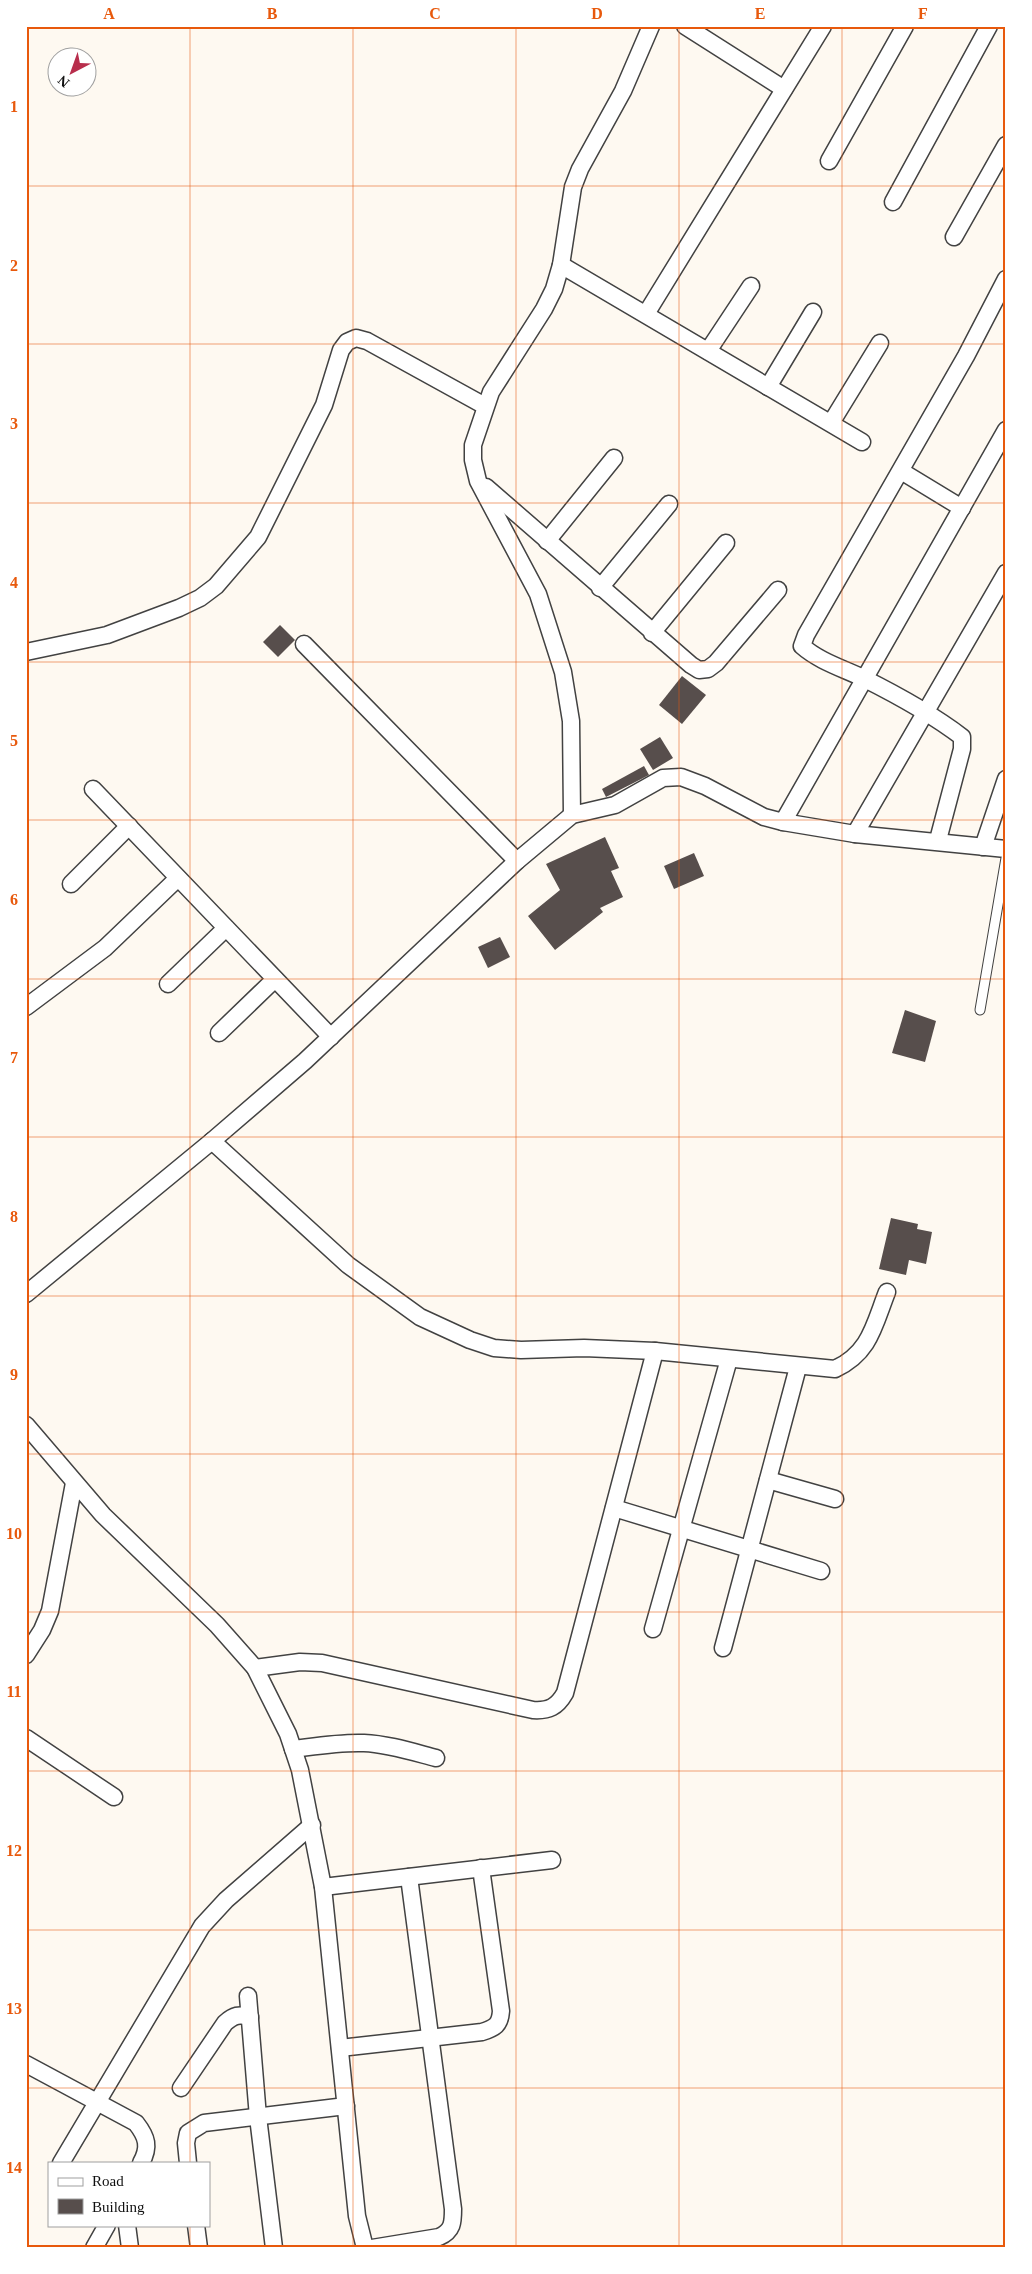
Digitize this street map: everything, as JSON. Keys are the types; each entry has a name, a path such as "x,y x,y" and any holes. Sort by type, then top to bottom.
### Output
{"street":[{"path":"572,815 571,721 563,672 538,594 478,481 473,460 473,444 491,392 554,290 562,265 573,187 580,169 623,91 651,26"},
{"path":"685,26 784,89"},
{"path":"646,314 823,26"},
{"path":"829,162 905,26"},
{"path":"892,202 989,26"},
{"path":"954,237 1006,145"},
{"path":"562,265 862,442"},
{"path":"938,840 962,749 962,737 926,712 864,679 811,654 802,646 806,634 966,356 1006,279"},
{"path":"708,351 751,286"},
{"path":"768,387 813,312"},
{"path":"26,652 107,635 179,608 200,598 216,586 258,537 324,405 341,350 347,342 356,338 367,341 485,406"},
{"path":"831,423 880,343"},
{"path":"783,822 1006,430"},
{"path":"546,540 614,458"},
{"path":"901,471 962,508"},
{"path":"478,481 652,634 690,665 699,670 708,669 716,663 778,590"},
{"path":"600,588 669,504"},
{"path":"652,634 726,543"},
{"path":"855,834 1006,573"},
{"path":"304,644 517,861"},
{"path":"26,1294 212,1141 331,1037 517,861 572,815 615,805 663,778 673,776 693,781 764,816 783,822 855,834 938,840 983,847 1006,848"},
{"path":"983,847 1006,779"},
{"path":"93,789 331,1037"},
{"path":"71,884 129,826"},
{"path":"26,1007 105,948 178,878"},
{"path":"168,984 226,928"},
{"path":"219,1033 275,980"},
{"path":"212,1141 348,1265 400,1304 440,1327 494,1348 521,1350 584,1348 655,1351 835,1370 849,1363 861,1353 868,1340 886,1292"},
{"path":"255,1668 300,1662 329,1664 533,1710 547,1711 559,1704 565,1693 655,1351"},
{"path":"653,1629 729,1359"},
{"path":"723,1648 798,1367"},
{"path":"26,1425 103,1515 217,1625 255,1668 288,1734 300,1770 323,1887 357,2216 365,2248"},
{"path":"768,1480 836,1499"},
{"path":"26,1655 42,1630 50,1611 74,1483"},
{"path":"614,1508 821,1571"},
{"path":"26,1738 114,1798"},
{"path":"293,1749 343,1743 364,1743 381,1745 436,1758"},
{"path":"61,2162 202,1926 226,1900 312,1825"},
{"path":"323,1887 552,1860"},
{"path":"340,2048 482,2032 494,2029 501,2021 502,2011 481,1868"},
{"path":"372,2248 440,2237 448,2234 453,2224 453,2209 409,1877"},
{"path":"248,1996 258,2117 274,2248"},
{"path":"181,2088 225,2023 233,2016 240,2014 250,2016"},
{"path":"26,2064 136,2123 146,2135 147,2146 141,2162"},
{"path":"188,2162 186,2144 188,2133 195,2127 204,2124 346,2106"},
{"path":"94,2248 106,2226"},
{"path":"126,2226 130,2248"},
{"path":"196,2226 198,2248"}],"lane":[{"path":"980,1010 1006,858"}],"building":[{"path":"280,625 295,640 278,657 263,642"},
{"path":"682,676 706,695 682,724 659,705"},
{"path":"660,737 673,758 653,770 640,749"},
{"path":"644,766 649,775 606,797 602,789"},
{"path":"605,837 619,868 611,871 623,897 600,908 603,912 555,950 528,916 560,890 546,864"},
{"path":"694,853 704,876 674,889 664,866"},
{"path":"500,937 510,957 488,968 478,947"},
{"path":"905,1010 936,1021 925,1062 892,1053"},
{"path":"891,1218 918,1224 917,1229 932,1232 926,1264 909,1260 906,1275 879,1269"}]}
